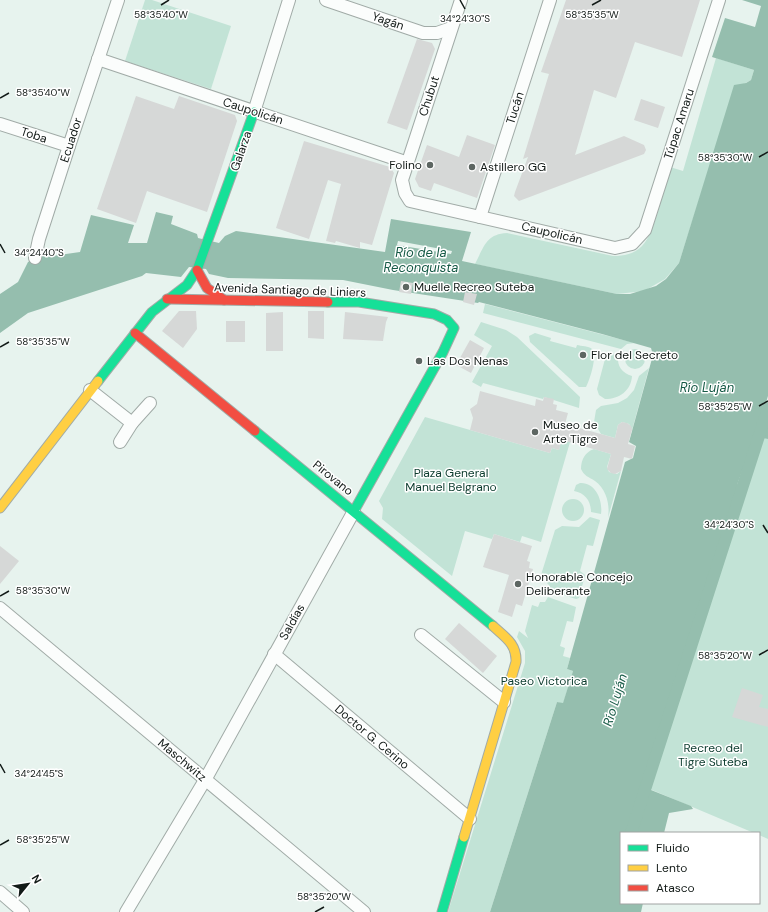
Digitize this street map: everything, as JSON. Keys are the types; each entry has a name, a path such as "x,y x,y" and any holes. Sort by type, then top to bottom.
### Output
{"street":[{"name":"Ecuador","path":"35,258 35,252 68,146 118,0"},
{"name":"Galarza","path":"197,270 212,232 254,112 289,0"},
{"name":"Yagán","path":"326,0 423,33 437,33 451,28"},
{"name":"Chubut","path":"405,193 402,180 460,0"},
{"name":"Tucán","path":"480,217 550,0"},
{"name":"Túpac Amaru","path":"632,244 645,230 719,0"},
{"name":"Caupolicán","path":"98,59 408,162"},
{"name":"Toba","path":"0,124 68,146"},
{"name":"Caupolicán","path":"405,193 410,200 615,248 632,244"},
{"path":"0,508 152,312 187,285 197,270 207,288 224,300"},
{"name":"Avenida Santiago de Liniers","path":"167,299 359,302 434,314 447,320 454,328"},
{"name":"Saldías","path":"126,912 205,780 443,352 454,328"},
{"name":"Pirovano","path":"135,333 354,510 513,646 516,653 515,666 504,702"},
{"path":"90,390 132,423"},
{"path":"120,442 132,423 150,403"},
{"name":"Maschwitz","path":"0,608 364,912"},
{"path":"421,635 504,702 442,912"},
{"name":"Doctor G. Cerino","path":"274,654 470,819"},
{"path":"0,892 23,912"}],"green space":[{"path":"145,0 152,0 231,26 211,89 125,61"},
{"path":"716,58 754,70 751,80 742,85 705,181 679,263 665,279 644,291 617,294 475,264 486,242 494,236 507,233 613,256 629,254 639,249 647,240 651,231 670,167 683,171"},
{"path":"485,304 635,343 627,344 621,349 483,313"},
{"path":"481,322 506,330 517,337 580,397 579,408 544,397 543,399 483,383 481,387 472,382 492,346 474,335"},
{"path":"535,333 551,338 550,341 576,348 577,345 592,349 594,352 594,361 586,387 579,387 530,342 529,336"},
{"path":"635,349 642,352 645,359 642,366 635,369 628,366 625,359 628,352"},
{"path":"612,354 618,356 618,363 621,369 628,375 632,376 627,390 615,398 605,399 599,395 597,389 605,359"},
{"path":"649,368 632,430 629,424 622,422 618,425 615,438 601,434 594,422 596,410 601,406 618,403 627,398 634,390 639,376"},
{"name":"Plaza General Manuel Belgrano","path":"425,417 550,453 552,448 559,450 560,445 556,438 570,442 541,542 522,536 520,542 494,534 492,539 465,531 452,576 382,519 383,508 379,501"},
{"name":"Recreo del Tigre Suteba","path":"755,436 768,439 768,839 760,835 760,832 752,832 645,787 645,782 675,694 673,685 699,617 732,512 738,482"},
{"path":"594,449 611,454 607,467 609,472 617,474 621,471 608,518 608,503 605,493 595,481 585,475 581,469 584,457 588,452"},
{"path":"580,483 590,486 597,493 601,504 601,514 591,512 590,504 587,498 574,491 576,485"},
{"path":"573,499 581,502 584,510 581,518 573,521 565,518 562,510 565,502"},
{"path":"590,517 600,520 593,546 587,545 580,571 585,575 579,598 576,599 550,591 549,585 546,582 547,577 541,575 555,530 562,526 579,527"},
{"name":"Paseo Victorica","path":"548,597 576,607 573,622 567,621 560,646 565,648 563,656 570,658 567,669 573,671 563,704 557,702 490,912 448,912 525,663 525,651 517,637 519,631 528,638 525,631 532,605 538,607 540,602 545,602"}],"water":[{"name":"Río Luján","path":"742,0 768,0 768,396 763,412 768,414 768,439 755,437 738,482 732,512 699,617 673,685 675,694 645,782 646,788 691,806 693,809 669,813 664,832 620,832 620,904 643,904 641,912 490,912 557,702 563,703 573,671 567,669 625,462 633,458 636,446 629,442 653,355 651,348 479,302 393,290 343,280 228,278 209,274 206,269 189,267 181,277 146,273 142,276 28,313 0,333 0,294 18,282 28,262 42,254 45,257 80,252 91,215 134,225 128,243 147,243 156,212 173,216 171,224 197,234 198,238 219,243 225,236 236,231 385,252 391,219 471,232 462,261 617,294 630,294 656,286 666,279 679,263 734,85 746,83 751,80 754,70 712,57 725,18 755,27 761,6"}],"pier":[{"path":"398,241 452,251 451,254 397,245"}],"building":[{"path":"566,0 700,0 682,57 635,42 616,98 594,90 575,155 624,136 644,145 646,150 644,154 519,201 514,196 528,157 523,159 549,74 541,72"},
{"path":"417,39 432,43 435,49 407,130 387,123"},
{"path":"136,96 174,109 179,96 235,115 237,121 207,212 147,191 136,223 97,209"},
{"path":"641,99 665,107 658,128 634,120"},
{"path":"467,135 495,145 477,198 434,183 431,191 419,187 415,179 427,145 459,157"},
{"path":"304,141 390,167 394,173 372,245 360,242 360,248 336,241 335,243 326,241 341,184 328,180 309,239 276,228"},
{"name":"Muelle Recreo Suteba","path":"401,281 413,283 411,294 399,292"},
{"path":"465,292 477,294 474,305 463,302"},
{"path":"179,311 196,311 197,329 183,348 162,331"},
{"path":"308,311 324,311 324,339 308,338"},
{"path":"283,312 283,351 266,351 266,313"},
{"path":"345,312 388,317 383,341 343,339"},
{"path":"226,321 245,321 245,342 226,342"},
{"path":"470,340 484,348 471,373 456,365"},
{"name":"Museo de Arte Tigre","path":"480,391 535,406 536,399 543,401 544,397 554,399 553,404 557,405 556,410 568,413 565,424 615,438 618,425 622,422 627,423 631,426 632,430 628,444 635,446 632,459 624,457 621,471 615,474 611,473 607,469 611,454 562,440 559,450 552,448 550,453 470,430 473,418 470,409 477,404"},
{"name":"Honorable Concejo Deliberante","path":"494,534 532,546 527,561 530,562 529,568 533,569 522,606 516,604 512,617 498,612 509,575 483,567"},
{"path":"0,546 19,561 0,584"},
{"path":"459,623 497,656 483,673 445,639"},
{"path":"742,688 763,695 759,707 768,709 768,727 732,717"}],"waterway":[{"path":"631,832 768,408"}],"traffic: fast":[{"path":"98,381 152,312 187,285 197,270 254,112"},
{"path":"328,302 359,302 434,314 447,320 454,328 443,352 354,511"},
{"path":"255,431 493,626"},
{"path":"442,912 464,837"}],"traffic: slow":[{"path":"0,508 98,381"},
{"path":"464,837 516,662 515,650 506,637 493,626"}],"traffic: jam":[{"path":"197,270 207,288 224,300"},
{"path":"167,299 328,302"},
{"path":"135,333 255,431"}],"place":[{"name":"Folino","path":"430,165"},
{"name":"Astillero GG","path":"472,167"},
{"name":"Muelle Recreo Suteba","path":"406,287"},
{"name":"Flor del Secreto","path":"583,355"},
{"name":"Las Dos Nenas","path":"419,361"},
{"name":"Museo de Arte Tigre","path":"535,432"},
{"name":"Honorable Concejo Deliberante","path":"518,584"}],"water label":[{"name":"Río de la Reconquista","path":"421,260"}]}
